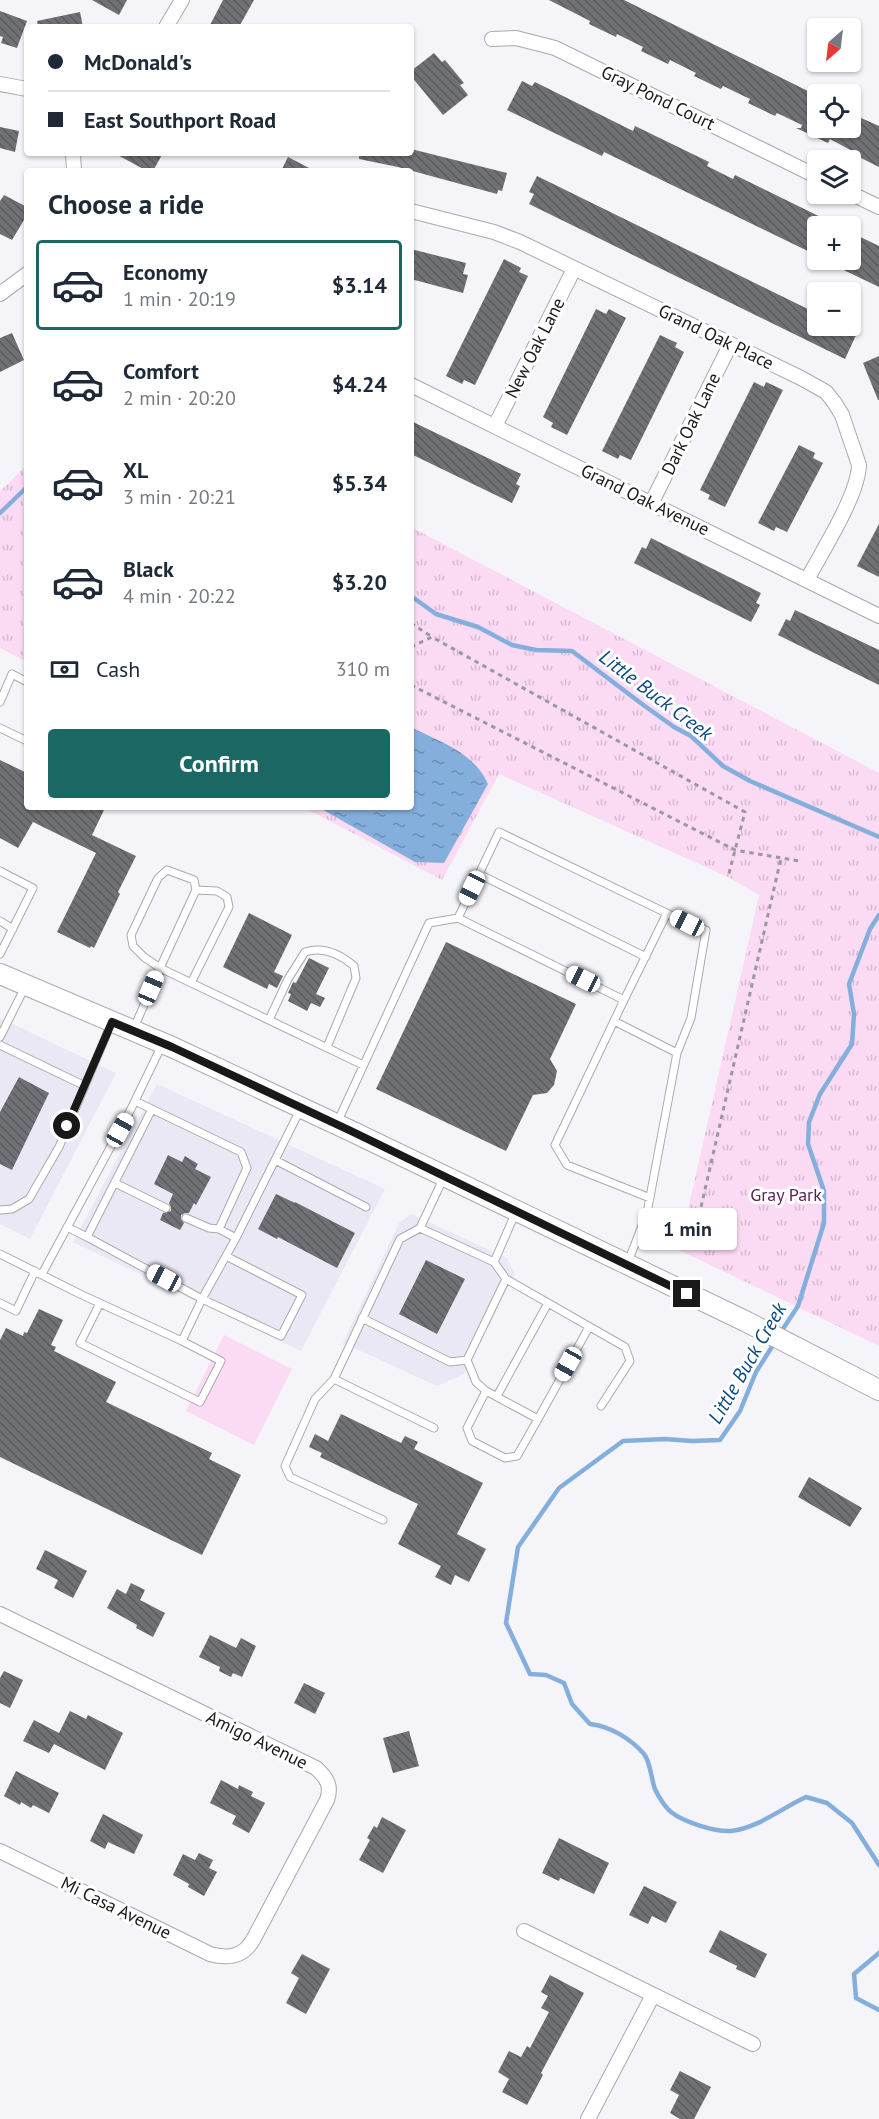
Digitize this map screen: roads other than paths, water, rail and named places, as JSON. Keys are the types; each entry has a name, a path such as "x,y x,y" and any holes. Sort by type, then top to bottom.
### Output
{"main road":[{"path":"0,974 163,1043 336,1124 747,1323 879,1390"}],"street":[{"path":"168,24 182,0"},
{"name":"Gray Pond Court","path":"492,39 516,38 539,42 555,48 807,172"},
{"path":"0,84 24,88"},
{"path":"861,198 879,207"},
{"name":"Grand Oak Place","path":"414,212 507,237 826,392 842,415 859,465 857,482 807,580"},
{"name":"New Oak Lane","path":"495,426 574,269"},
{"path":"0,294 24,275"},
{"name":"Dark Oak Lane","path":"652,502 730,345"},
{"name":"Grand Oak Avenue","path":"414,386 879,616"},
{"name":"Amigo Avenue","path":"0,1614 316,1768 326,1777 330,1790 327,1800 253,1940 244,1952 235,1956"},
{"name":"Mi Casa Avenue","path":"0,1851 210,1954 225,1958 235,1956"},
{"path":"524,1930 753,2044"},
{"path":"588,2119 653,1995"}],"lane":[{"path":"0,702 12,674 24,680"},
{"path":"0,728 24,740"},
{"path":"458,918 499,832 706,930 691,1018 677,1053 647,1213 627,1265"},
{"path":"133,1030 160,968 196,890 194,880 167,870 158,878 131,934 133,946 144,957 160,968 363,1065"},
{"path":"0,871 33,888 0,954"},
{"path":"479,874 646,957"},
{"path":"191,983 229,907 227,897 218,891 196,890"},
{"path":"650,1198 567,1165 555,1145 667,913"},
{"path":"336,1124 429,923 458,918 624,1000"},
{"path":"0,921 13,929"},
{"path":"269,1020 288,979 305,952 315,949 329,950 345,958 354,966 356,978 327,1047"},
{"path":"0,1037 26,985"},
{"path":"614,1021 677,1053"},
{"path":"0,1210 12,1209 29,1199 59,1146 83,1085 112,1022"},
{"path":"0,1303 16,1311 67,1227 135,1101 163,1043"},
{"path":"0,1045 83,1085"},
{"path":"135,1101 241,1152 247,1168 219,1228"},
{"path":"182,1341 302,1108"},
{"path":"87,1237 152,1109"},
{"path":"275,1160 366,1207"},
{"path":"383,1520 290,1477 285,1466 315,1399 334,1379 400,1239 420,1228 444,1177"},
{"path":"115,1183 166,1208"},
{"path":"494,1262 516,1212"},
{"path":"186,1218 209,1228 219,1228 236,1238"},
{"path":"67,1227 202,1299 281,1336 302,1295 226,1256"},
{"path":"420,1228 494,1262 506,1279 625,1347 630,1361 601,1406"},
{"path":"0,1254 221,1361 200,1402 80,1343 100,1303"},
{"path":"506,1279 467,1360 476,1382 486,1391 538,1419"},
{"path":"497,1396 548,1303"},
{"path":"363,1318 450,1362 467,1360"},
{"path":"486,1391 467,1428 472,1441 505,1458 517,1456 589,1327"},
{"path":"334,1379 434,1428"}],"water":[{"path":"414,728 465,756 482,773 488,784 444,863 415,862 323,810 414,810"}],"waterway":[{"name":"Little Buck Creek","path":"0,513 24,490"},
{"name":"Little Buck Creek","path":"414,598 436,614 478,627 512,645 536,650 572,651 674,727 691,736 723,766 750,781 879,837"},
{"name":"Little Buck Creek","path":"779,1335 798,1306 824,1223 824,1191 808,1144 809,1122 820,1094 852,1044 854,1014 849,984 870,929 879,915"},
{"name":"Little Buck Creek","path":"775,1342 756,1372 740,1411 720,1440 623,1441 559,1488 518,1547 506,1623 530,1674 546,1675 564,1683 572,1704 590,1724 605,1727 620,1734 644,1754 656,1792 666,1807 677,1816 708,1828 731,1831 760,1822 806,1797 827,1803 852,1823 879,1865"},
{"name":"Little Buck Creek","path":"879,1953 854,1974 856,1998 879,2010"}],"park label":[{"name":"Gray Park","path":"786,1195"}]}
